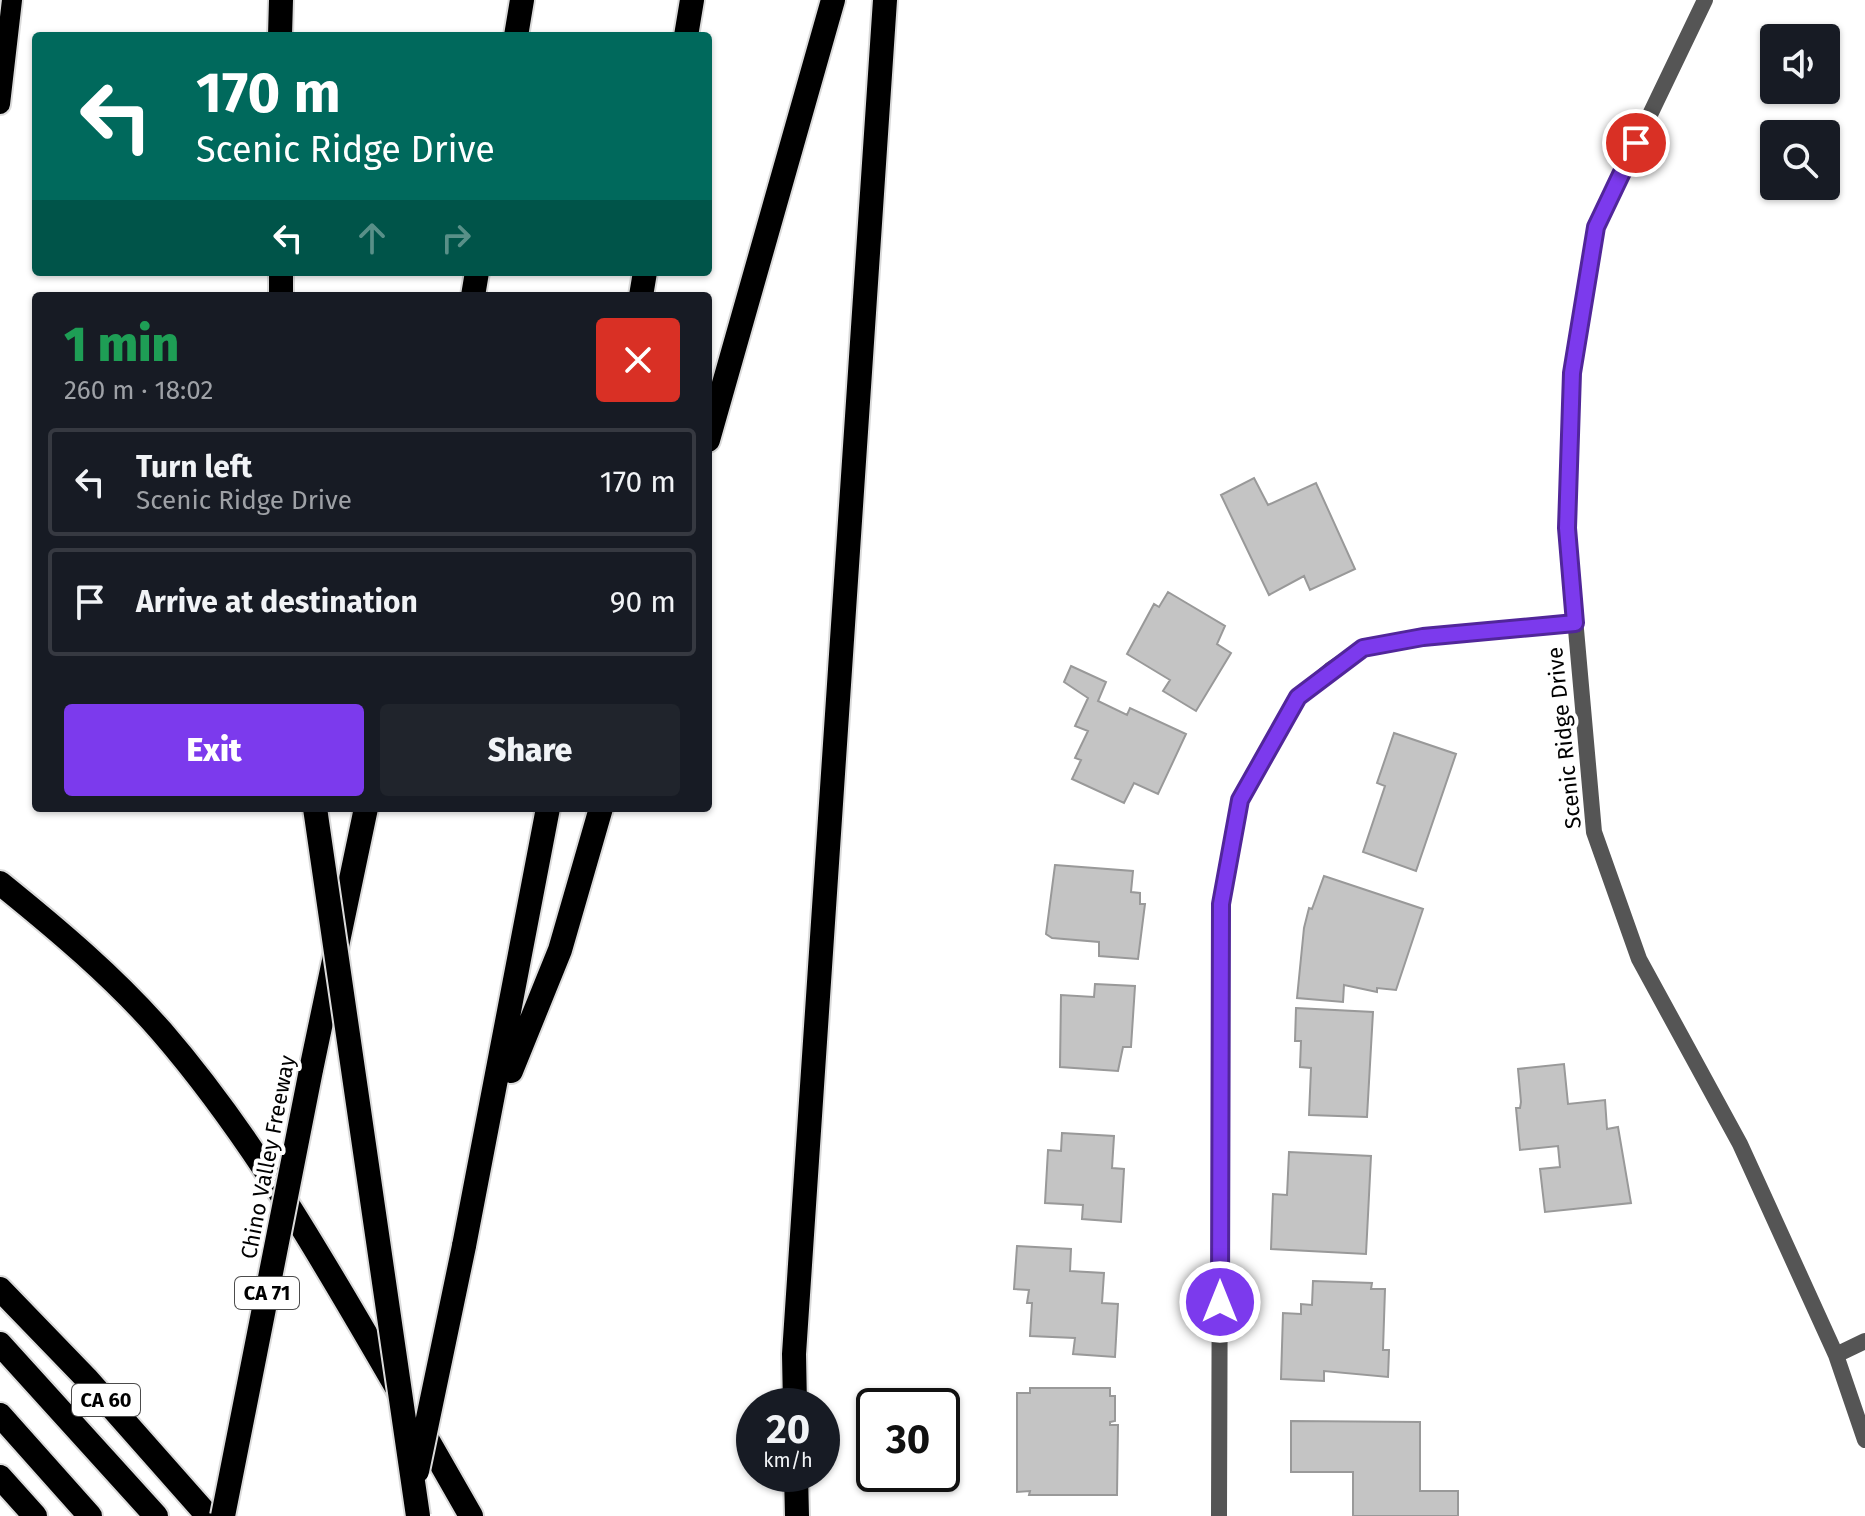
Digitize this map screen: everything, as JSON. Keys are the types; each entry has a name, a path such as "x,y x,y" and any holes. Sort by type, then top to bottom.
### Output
{"highway":[{"path":"280,32 281,0"},
{"path":"517,32 522,0"},
{"path":"687,32 692,0"},
{"path":"712,426 833,0"},
{"path":"795,1388 794,1354 885,0"},
{"path":"316,812 418,1516"},
{"name":"Chino Valley Freeway","path":"223,1516 365,812"},
{"path":"408,1516 491,1117 547,812"},
{"path":"491,1117 560,950 600,812"},
{"path":"0,883 58,930 116,985 160,1031 205,1086 336,1282 471,1516"},
{"name":"CA 60","path":"0,1289 86,1378 208,1516"},
{"path":"0,1344 156,1516"},
{"path":"0,1415 90,1516"},
{"path":"0,1477 35,1516"},
{"path":"796,1492 797,1516"}],"main road":[{"path":"0,104 12,0"}],"street":[{"name":"Scenic Ridge Drive","path":"1705,0 1596,227 1572,373 1567,528 1594,832 1639,959 1740,1144 1836,1355 1865,1440"},
{"path":"1219,1516 1221,904 1240,800 1298,697 1363,648 1423,637 1575,623"},
{"path":"1836,1355 1865,1341"}],"building":[{"path":"1254,478 1268,505 1316,483 1355,569 1310,590 1304,576 1269,595 1221,495"},
{"path":"1168,592 1225,626 1217,644 1231,653 1196,711 1163,691 1170,680 1127,654 1154,604 1159,607"},
{"path":"1071,666 1106,682 1098,701 1127,715 1130,708 1186,734 1158,794 1134,783 1124,803 1072,779 1081,760 1075,758 1088,731 1075,726 1088,698 1064,682"},
{"path":"1394,733 1456,754 1416,871 1363,852 1385,786 1377,783"},
{"path":"1055,865 1133,871 1131,892 1140,893 1140,904 1145,904 1138,959 1099,956 1099,942 1052,938 1046,934"},
{"path":"1324,876 1423,909 1396,990 1377,988 1377,992 1344,985 1343,1002 1297,998 1304,928 1309,908 1312,909"},
{"path":"1095,984 1135,986 1131,1047 1123,1047 1118,1071 1060,1067 1061,995 1094,997"},
{"path":"1296,1008 1373,1012 1367,1117 1309,1115 1311,1068 1300,1067 1301,1041 1295,1041"},
{"path":"1564,1064 1568,1104 1605,1100 1607,1129 1618,1127 1631,1203 1545,1212 1540,1169 1560,1167 1558,1146 1520,1150 1516,1108 1520,1108 1521,1102 1518,1069"},
{"path":"1062,1133 1114,1136 1112,1168 1124,1169 1121,1222 1082,1219 1083,1205 1045,1203 1048,1150 1061,1151"},
{"path":"1289,1152 1371,1156 1366,1254 1271,1249 1273,1194 1287,1195"},
{"path":"1017,1246 1071,1249 1070,1271 1104,1273 1102,1303 1118,1304 1115,1357 1073,1354 1075,1338 1030,1336 1032,1303 1027,1303 1029,1290 1014,1289"},
{"path":"1313,1281 1372,1283 1371,1289 1385,1289 1383,1350 1389,1350 1388,1377 1324,1371 1324,1381 1281,1379 1283,1313 1301,1314 1301,1304 1312,1305"},
{"path":"1030,1388 1110,1388 1110,1396 1115,1396 1115,1421 1110,1425 1118,1425 1117,1495 1029,1495 1030,1491 1017,1492 1017,1393 1030,1393"},
{"path":"1291,1421 1420,1422 1420,1491 1458,1491 1458,1516 1353,1516 1353,1472 1291,1472"}],"route":[{"path":"1220,1302 1221,904 1240,800 1298,697 1363,648 1423,637 1575,623 1567,528 1572,373 1596,227 1636,143"}]}
